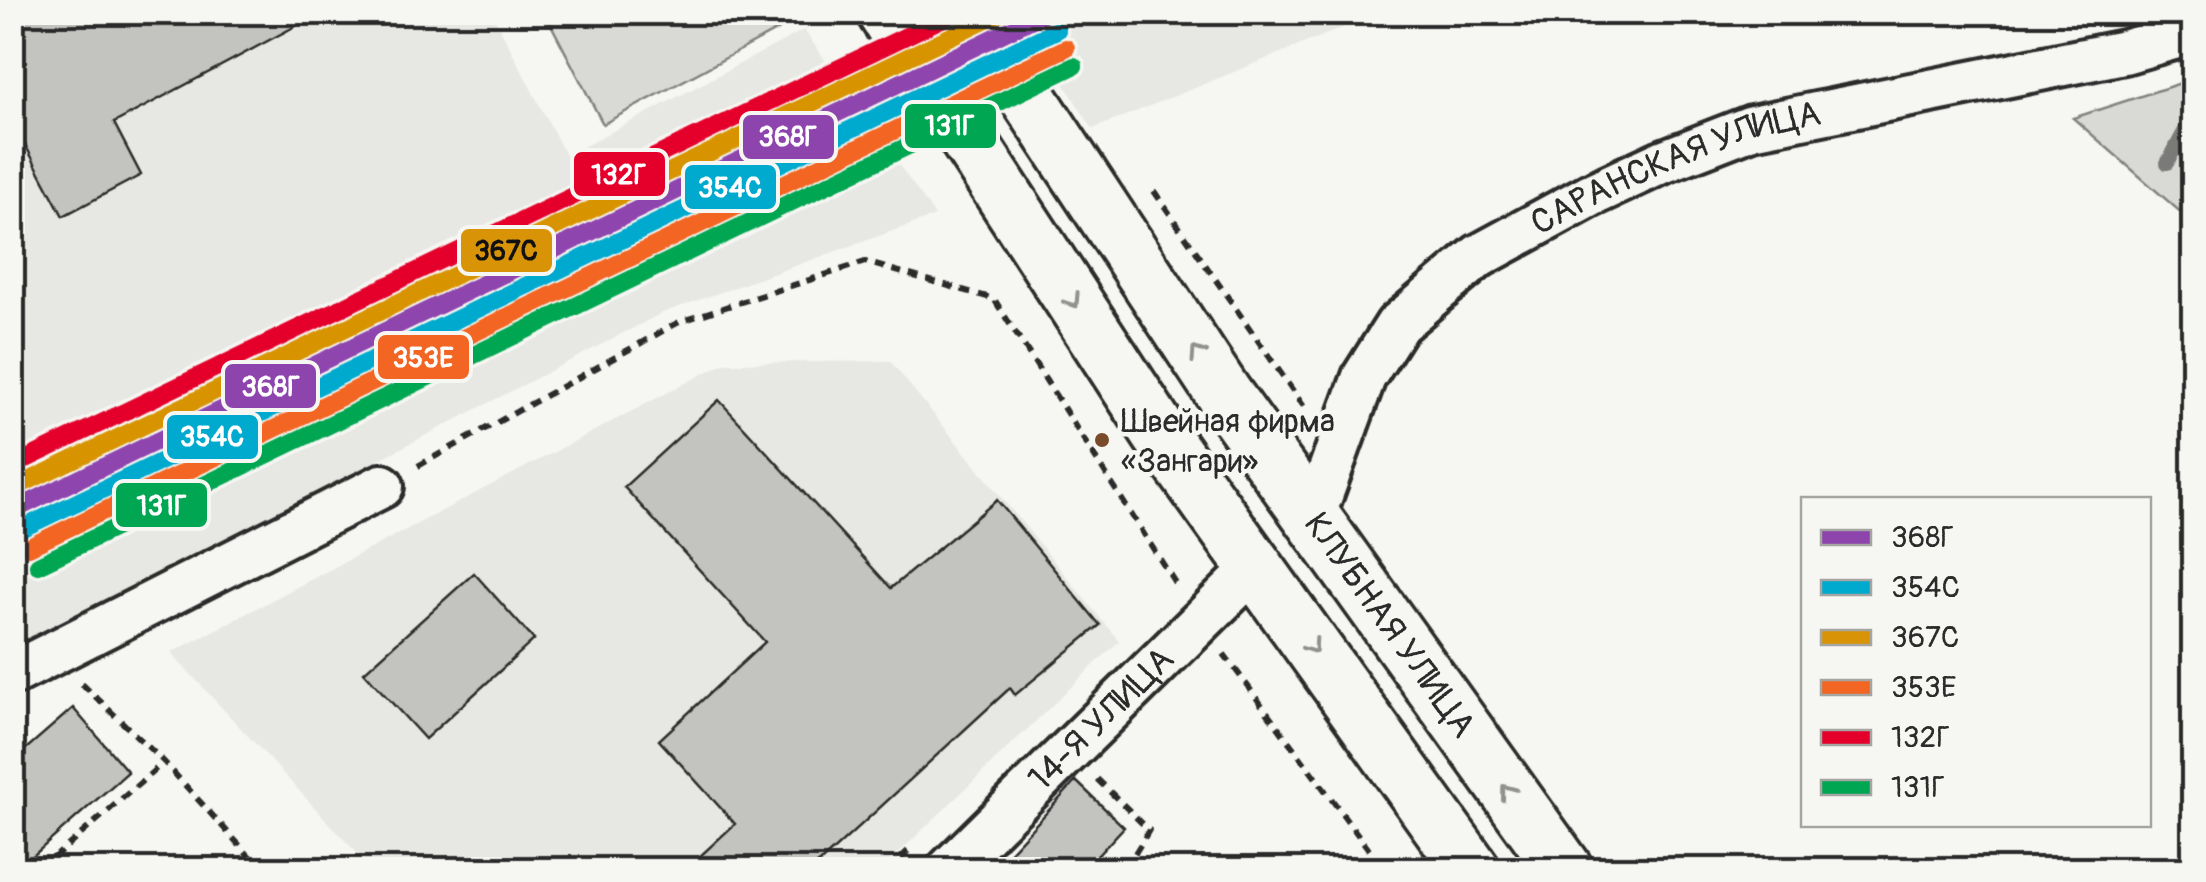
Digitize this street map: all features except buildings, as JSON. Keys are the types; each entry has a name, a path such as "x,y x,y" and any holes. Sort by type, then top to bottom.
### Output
{"main road":[{"name":"КЛУБНАЯ УЛИЦА","path":"885,12 1160,434 1472,870"},
{"name":"КЛУБНАЯ УЛИЦА","path":"972,12 1312,520 1566,870"},
{"path":"1256,568 1312,520"}],"street":[{"name":"САРАНСКАЯ УЛИЦА","path":"1312,520 1364,377 1397,325 1480,256 1591,195 1752,127 2124,52 2194,32"},
{"path":"12,674 382,486"},
{"name":"14-Я УЛИЦА","path":"948,870 1256,568"}],"path":[{"path":"1146,180 1336,454"},
{"path":"382,486 679,322 865,262 994,300 1200,622 1384,870"},
{"path":"50,654 164,762 262,870"},
{"path":"1069,751 1149,830 1125,870"},
{"path":"40,870 164,762"}],"shaded area":[{"path":"13,13 492,13 566,156 804,30 935,216 662,313 13,649"},
{"path":"545,13 809,13 603,124"},
{"path":"1019,13 1379,13 1093,129"},
{"path":"2194,79 2193,223 2073,118"},
{"path":"890,361 1119,641 881,870 372,869 171,653 724,363"}],"waterway":[{"path":"2167,163 2194,114"}],"transit line":[{"name":"132Г","path":"12,466 956,12"},
{"name":"367С","path":"12,489 1001,12"},
{"name":"368Г","path":"12,511 1047,12"},
{"name":"354С","path":"21,529 1057,30"},
{"name":"353Е","path":"29,547 1066,48"},
{"name":"131Г","path":"38,565 1074,66"}],"place":[{"name":"Швейная фирма «Зангари»","path":"1102,440"}]}
